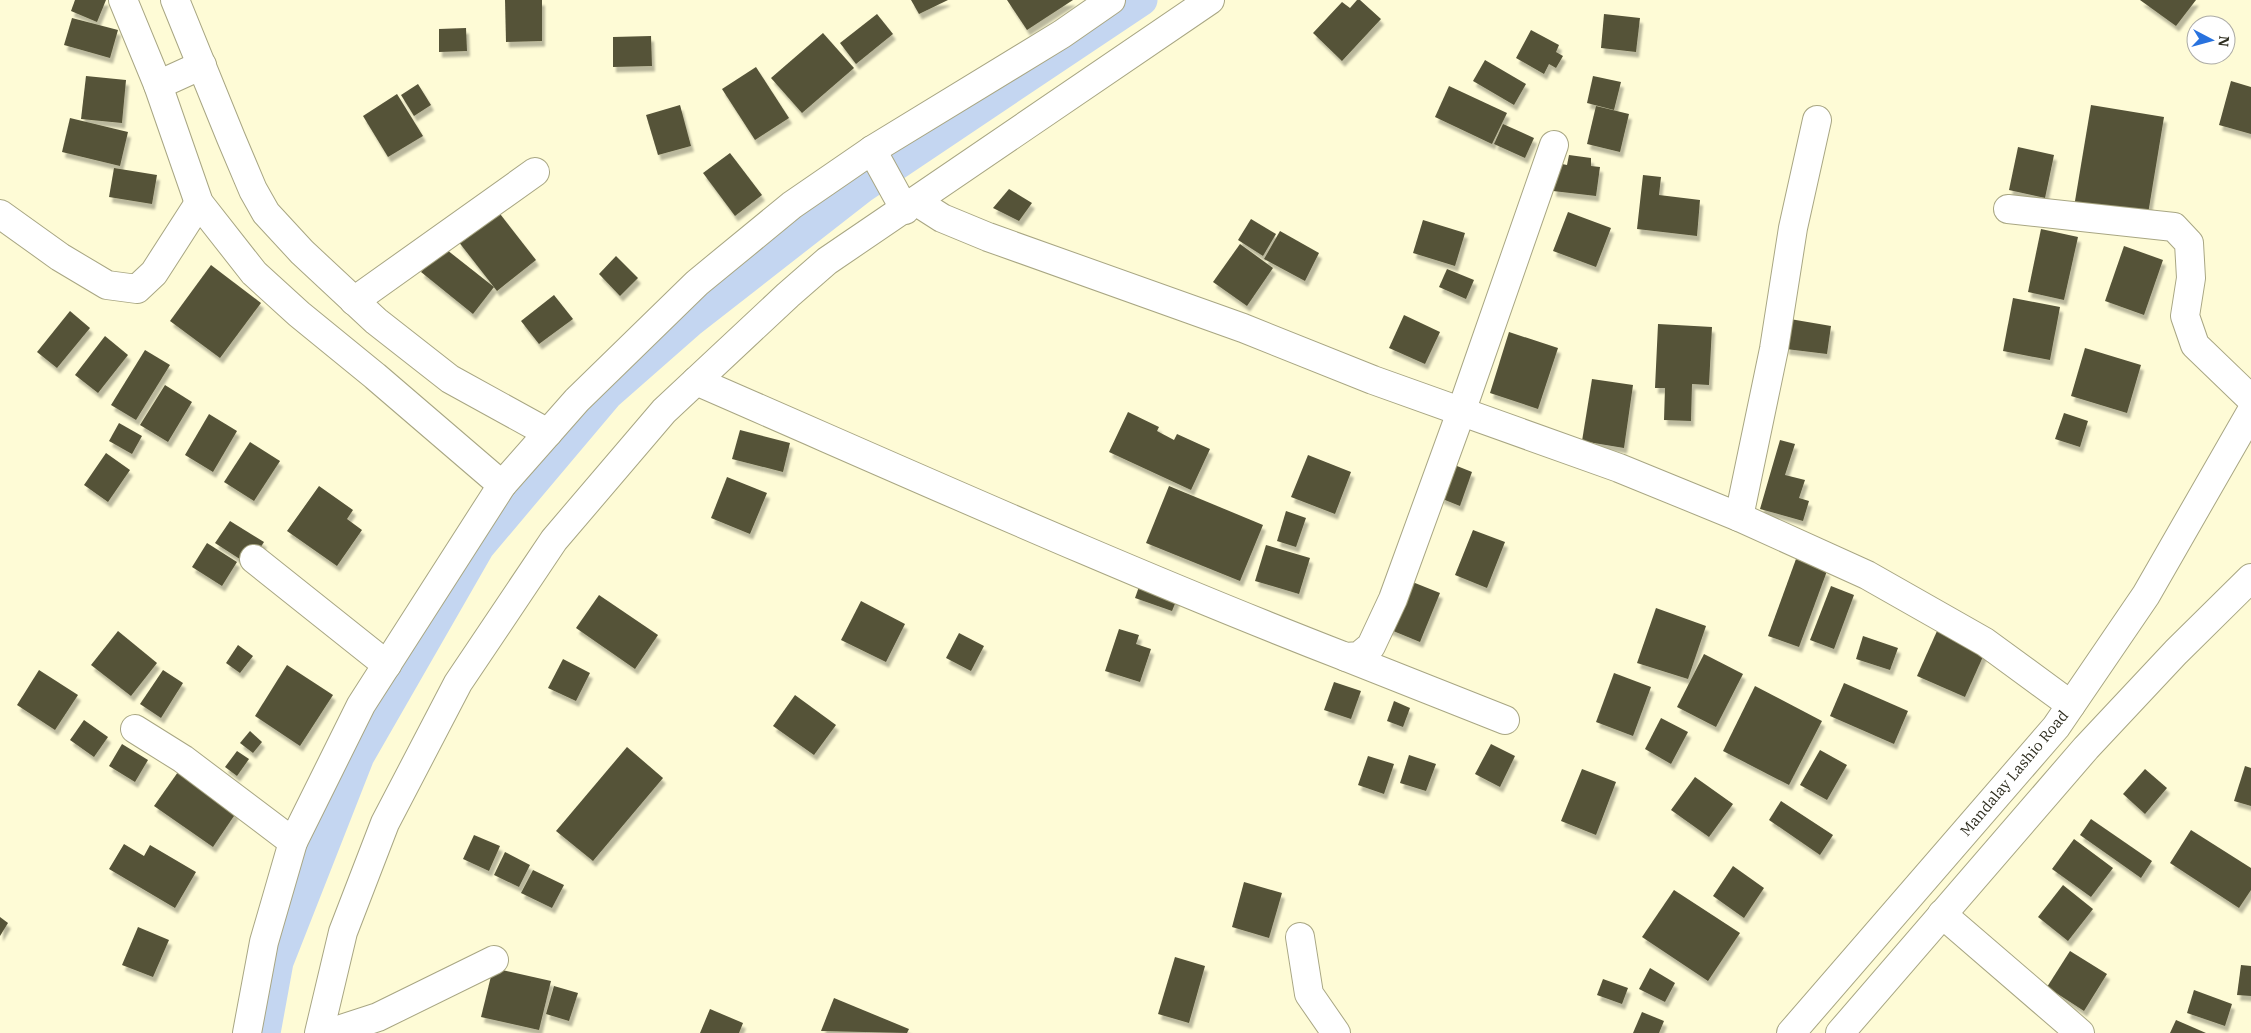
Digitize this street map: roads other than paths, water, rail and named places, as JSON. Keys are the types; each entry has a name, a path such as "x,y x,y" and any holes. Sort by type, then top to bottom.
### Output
{"main road":[{"path":"123,0 162,83 198,203 254,273 299,314 376,376 502,485"},
{"path":"175,0 198,66 253,190 266,213 302,252 376,322 450,379 548,433"},
{"path":"247,1033 264,942 293,842 361,705 502,485 578,400 697,283 792,205 874,156 1111,0"},
{"path":"319,1033 343,932 385,824 458,683 554,540 664,411 788,294 827,261 907,204 1210,0"},
{"path":"162,83 198,66"},
{"path":"1739,516 1774,349 1793,228 1817,120"},
{"path":"1346,657 1359,656 1371,646 1393,599 1461,412 1554,145"},
{"path":"874,156 907,204 988,236 1243,328 1373,380 1619,468 1739,516 1867,575 1985,642 2071,705"},
{"path":"354,301 535,172"},
{"path":"0,214 60,257 107,285 137,288 154,273 198,203"},
{"path":"2008,209 2174,227 2189,243 2192,278 2185,316 2195,345 2251,399"},
{"path":"696,382 996,512 1346,657 1505,720"},
{"name":"Mandalay Lashio Road","path":"1792,1033 2056,727 2146,595 2251,412"},
{"path":"254,559 387,665"},
{"path":"1840,1033 2086,748 2176,652 2251,578"},
{"path":"135,729 183,759 293,842"},
{"path":"1942,914 2080,1033"},
{"path":"1300,937 1309,994 1336,1033"},
{"path":"329,1033 378,1017 494,960"}],"waterway":[{"path":"265,1033 278,962 359,756 479,547 608,394 690,322 863,187 1142,0"}]}
